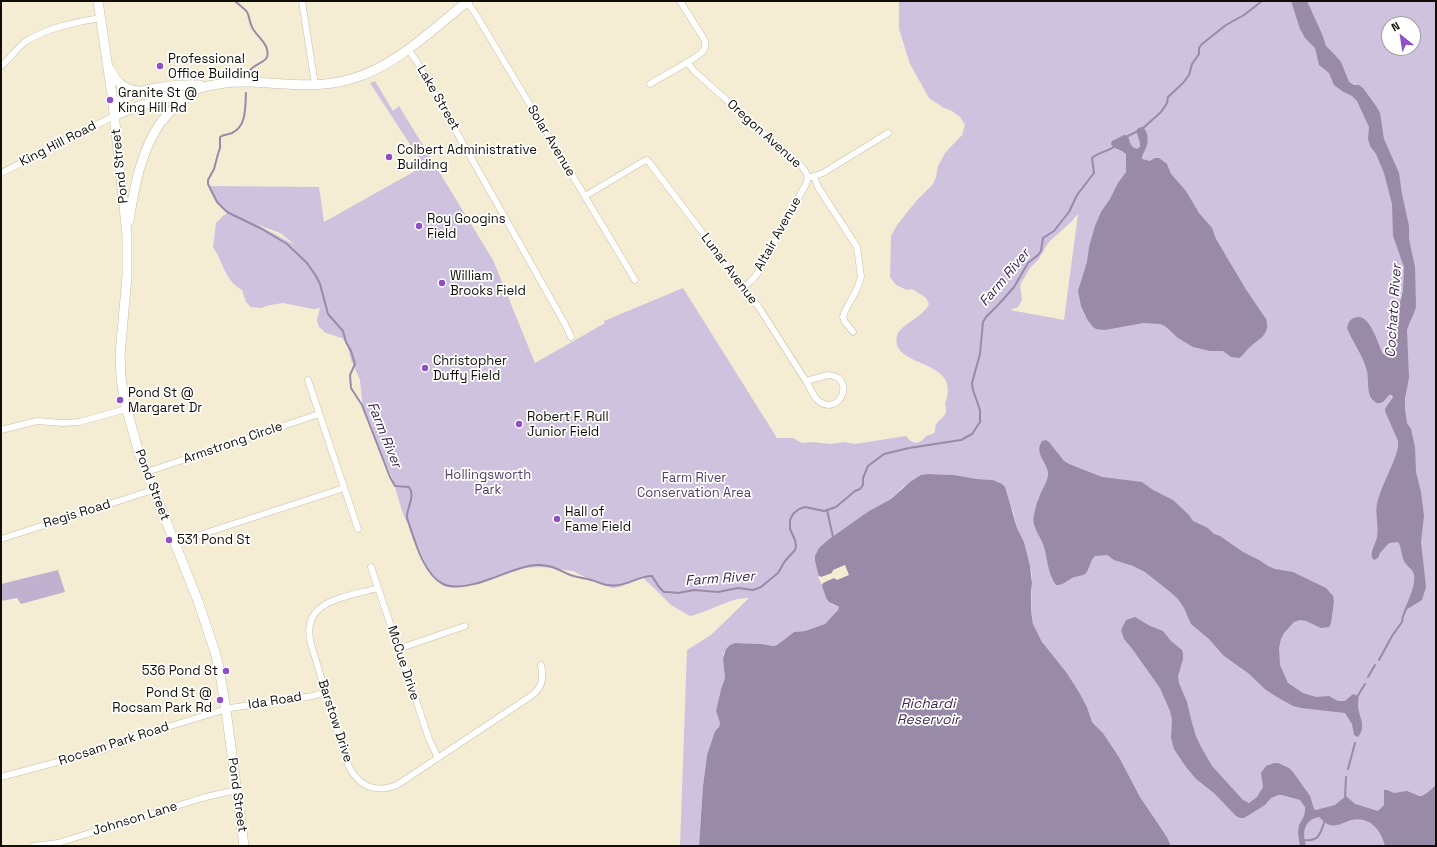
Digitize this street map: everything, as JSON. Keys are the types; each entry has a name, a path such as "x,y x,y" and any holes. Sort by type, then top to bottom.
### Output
{"main road":[{"path":"98,1 113,105"},
{"name":"Pond Street","path":"244,846 219,668 210,634 133,435 120,377 120,356 127,276 127,235 113,105 119,100 128,96 147,90 181,85 210,85 242,82 315,85 346,81 368,73 390,62 467,2"},
{"path":"107,59 113,74 122,86 132,90 147,90"},
{"path":"127,235 132,200 140,170 156,130 164,118 180,103 210,85"},
{"name":"Pond Street","path":"114,116 131,109 210,85"}],"street":[{"path":"302,1 315,85"},
{"path":"650,84 698,55 705,48 706,45 704,39 680,1"},
{"name":"Solar Avenue","path":"467,2 635,280"},
{"path":"1,66 22,45 34,37 75,22 101,18"},
{"name":"Lake Street","path":"408,49 417,62 479,171 571,337"},
{"name":"Oregon Avenue","path":"687,62 811,176 823,173 888,133"},
{"name":"King Hill Road","path":"1,173 114,116"},
{"name":"Lunar Avenue","path":"585,196 647,160 762,312 806,382 817,399 824,404 829,405 836,403 843,394 842,383 839,379 833,376 825,375 806,382"},
{"path":"811,176 857,247 861,270 860,282 844,311 843,316 845,322 853,332"},
{"name":"Altair Avenue","path":"744,287 757,274 811,176"},
{"path":"308,380 358,529"},
{"path":"1,430 37,421 69,423 83,421 126,409"},
{"name":"Armstrong Circle","path":"147,472 319,414"},
{"path":"175,543 344,488"},
{"name":"Regis Road","path":"1,538 153,490"},
{"name":"McCue Drive","path":"371,567 428,739 438,758"},
{"name":"Barstow Drive","path":"378,588 330,602 319,610 311,622 309,630 310,639 325,692 348,764 353,773 363,784 376,788 392,787 535,694 541,683 541,665"},
{"path":"398,649 465,626"},
{"name":"Ida Road","path":"226,710 313,696 325,692"},
{"name":"Rocsam Park Road","path":"1,777 99,751 164,728 226,710"},
{"name":"Johnson Lane","path":"33,846 58,842 202,798 236,790"}],"green space":[{"path":"899,1 1436,1 1436,846 1171,846 1167,837 1140,797 1119,757 1103,733 1092,722 1087,707 1079,692 1042,642 1033,624 1031,611 1032,575 1024,542 1017,528 1013,511 993,480 954,475 929,474 903,487 891,499 869,511 849,526 815,561 826,598 833,605 839,607 825,624 805,631 794,632 777,645 773,646 735,643 723,654 725,678 716,711 720,723 719,727 715,731 707,755 703,786 699,846 680,846 687,650 711,635 749,598 734,600 705,612 690,616 671,605 645,580 644,576 620,587 613,588 599,584 573,571 541,567 524,568 490,580 458,587 446,586 436,579 428,569 402,511 392,477 379,449 371,425 363,410 360,380 351,360 347,344 342,338 326,333 319,327 317,320 320,308 313,309 283,303 261,308 251,307 246,302 242,290 231,281 213,247 216,223 228,213 213,196 208,186 319,187 324,222 424,166 370,83 375,81 393,111 399,106 493,260 535,363 605,323 604,321 683,288 777,438 793,438 802,443 811,442 831,444 844,442 855,444 906,436 913,442 917,443 926,436 935,432 938,422 946,412 945,404 948,389 944,378 936,371 904,354 898,346 897,336 899,332 922,313 929,304 926,298 912,289 907,290 896,285 890,277 891,236 897,225 917,200 933,184 938,166 945,153 962,135 965,125 960,117 952,111 944,108 929,98 910,64 899,29","holes":["1078,214 1064,320 1010,310 1018,307 1022,300 1020,285 1030,268 1038,260 1049,242","256,224 280,233 295,245"]}],"shaded area":[{"path":"58,570 65,592 21,604 17,598 1,601 1,584"}],"water":[{"path":"1291,1 1307,1 1326,46 1341,62 1349,82 1363,88 1380,113 1384,139 1399,173 1409,226 1409,239 1415,267 1416,307 1407,330 1409,378 1405,398 1405,409 1407,423 1411,429 1415,447 1416,472 1421,492 1424,516 1421,542 1426,587 1422,600 1404,611 1412,591 1414,576 1404,560 1398,542 1389,543 1380,553 1378,558 1374,560 1372,558 1377,533 1377,503 1398,448 1398,441 1385,411 1393,397 1392,395 1389,395 1380,403 1376,403 1371,398 1365,365 1347,328 1350,321 1354,318 1360,317 1365,319 1373,330 1383,354 1387,354 1389,347 1395,343 1396,339 1393,330 1403,291 1404,267 1393,236 1392,204 1384,173 1368,139 1369,127 1357,101 1352,96 1334,85 1329,73 1319,65 1315,48 1305,38 1300,29"},
{"path":"1141,127 1146,131 1148,139 1142,159 1150,161 1155,158 1159,158 1167,164 1171,174 1186,191 1199,213 1212,228 1216,239 1245,288 1266,319 1266,332 1239,358 1231,357 1223,351 1210,351 1193,347 1178,338 1165,326 1160,324 1143,323 1105,330 1096,329 1087,319 1081,306 1078,291 1087,262 1089,247 1095,226 1101,212 1126,172 1126,154 1113,147 1111,144 1112,141 1124,135 1128,136 1132,146 1137,149 1140,145 1137,129"},
{"path":"1046,440 1064,461 1069,464 1102,477 1142,482 1153,490 1173,500 1189,515 1193,521 1208,528 1214,534 1220,536 1243,552 1268,566 1275,569 1293,572 1326,588 1333,596 1334,601 1331,623 1329,627 1321,628 1306,621 1300,620 1294,622 1284,633 1281,639 1279,648 1280,665 1288,683 1303,693 1316,697 1329,696 1338,701 1345,701 1353,694 1358,696 1358,706 1362,729 1358,737 1354,735 1352,724 1345,713 1293,706 1266,690 1248,673 1224,656 1209,639 1191,624 1178,599 1145,572 1133,566 1114,560 1107,555 1095,556 1085,574 1074,577 1061,585 1056,585 1051,576 1045,549 1033,519 1037,502 1048,475 1047,468 1041,457 1039,449 1042,441"},
{"name":"Richardi Reservoir","path":"921,475 954,475 993,480 1005,487 1017,528 1024,542 1030,566 1032,583 1031,611 1033,624 1042,642 1066,672 1079,692 1087,707 1092,722 1103,733 1119,757 1140,797 1167,837 1171,846 699,846 703,786 707,755 715,731 719,727 720,723 716,711 725,678 723,658 726,649 735,643 777,645 794,632 805,631 825,624 839,607 829,602 826,598 815,561 815,556 819,548 869,511 891,499 910,482"},
{"path":"1135,617 1150,626 1163,631 1171,641 1182,650 1183,659 1178,676 1179,683 1187,702 1196,736 1212,766 1243,800 1249,803 1257,797 1263,787 1261,773 1266,766 1274,763 1278,763 1289,768 1293,772 1310,796 1314,809 1316,810 1335,805 1346,796 1355,804 1378,811 1384,805 1384,790 1394,793 1407,791 1422,796 1436,785 1436,846 1385,846 1381,835 1369,822 1358,819 1338,825 1330,825 1319,817 1310,821 1305,827 1304,836 1306,846 1300,846 1298,833 1299,825 1304,816 1305,807 1300,800 1282,795 1271,798 1265,805 1244,818 1236,816 1214,793 1196,779 1174,749 1171,738 1172,720 1170,711 1160,688 1124,639 1121,630 1126,620"}],"pier":[{"path":"845,565 849,575 837,580 834,578 823,583 822,585 818,577 832,573 833,570"}],"waterway":[{"name":"Farm River","path":"235,1 247,12 251,25 265,44 268,53 266,59 248,73"},
{"name":"Farm River","path":"1142,129 1161,112 1167,103 1168,97 1189,75 1192,64 1199,54 1199,48 1202,44 1226,25 1244,15 1262,1"},
{"name":"Farm River","path":"246,93 243,121 237,130 220,137 220,148 214,169 208,180 208,184 217,202 227,212 262,229 287,244 307,263 316,276 320,284 328,314 343,331 346,342 351,351 355,364 350,375 351,388 362,405 390,477 395,486 409,487 411,491 412,495 407,518 420,555 436,579 448,586 473,584 518,569 530,566 545,565 570,575 606,585 620,585 642,577 652,576 664,592 678,593 694,590 718,592 738,588 753,590 761,587 778,573 785,561 795,550 796,546 790,529 790,520 793,514 799,509 805,507 824,511 836,507 855,491 860,489 863,485 863,478 868,466 884,454 909,448 961,440 972,434 980,422 980,410 972,383 980,354 983,322 1014,287 1028,263 1041,251 1043,238 1054,231 1069,212 1077,195 1094,173 1092,158 1097,154 1109,150 1115,146"},
{"name":"Farm River","path":"1126,137 1138,131"},
{"path":"827,510 833,537"},
{"name":"Cochato River","path":"1379,660 1392,636 1402,622 1406,609"},
{"name":"Cochato River","path":"1368,677 1375,665"},
{"name":"Cochato River","path":"1357,697 1365,684"},
{"name":"Cochato River","path":"1348,769 1355,743"},
{"name":"Cochato River","path":"1345,798 1346,777"},
{"path":"1302,840 1312,840 1316,838 1320,833 1325,820"}],"place":[{"name":"Professional Office Building","path":"160,66"},
{"name":"Granite St @ King Hill Rd","path":"110,100"},
{"name":"Colbert Administrative Building","path":"389,157"},
{"name":"Roy Googins Field","path":"419,226"},
{"name":"William Brooks Field","path":"442,283"},
{"name":"Christopher Duffy Field","path":"425,368"},
{"name":"Pond St @ Margaret Dr","path":"120,400"},
{"name":"Robert F. Rull Junior Field","path":"519,424"},
{"name":"Hall of Fame Field","path":"557,519"},
{"name":"531 Pond St","path":"169,540"},
{"name":"536 Pond St","path":"226,671"},
{"name":"Pond St @ Rocsam Park Rd","path":"220,700"}],"park label":[{"name":"Hollingsworth Park","path":"488,482"},
{"name":"Farm River Conservation Area","path":"694,486"}]}
